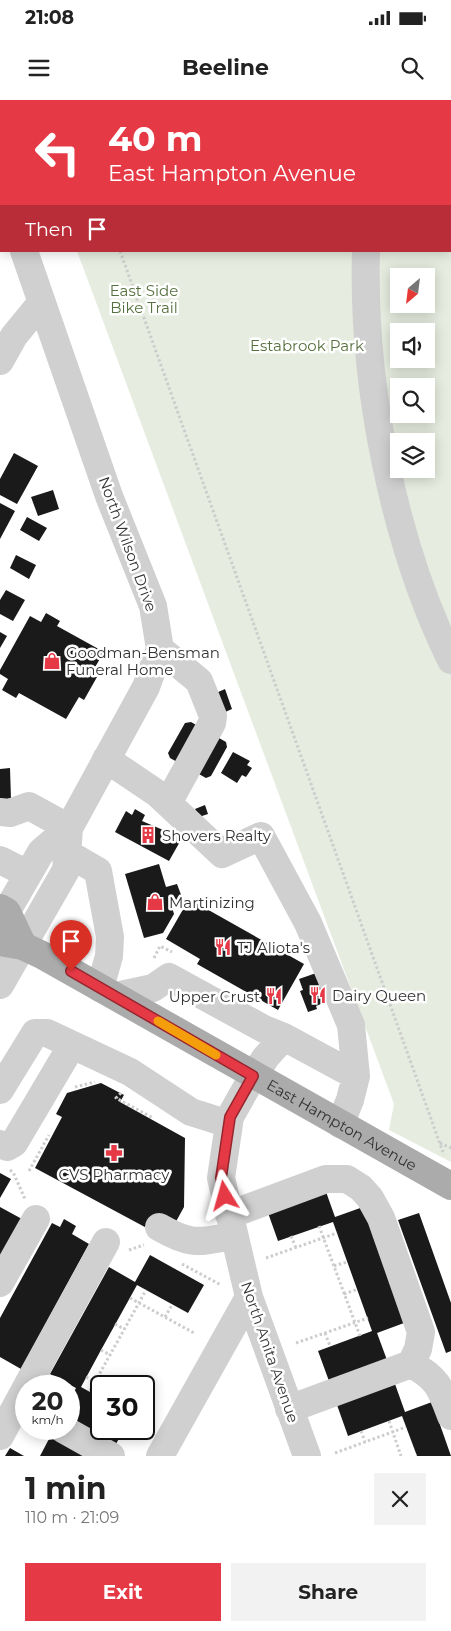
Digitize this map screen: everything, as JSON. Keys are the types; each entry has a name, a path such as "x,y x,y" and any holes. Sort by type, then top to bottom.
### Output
{"main road":[{"path":"2,914 12,944"},
{"name":"East Hampton Avenue","path":"12,944 108,992 253,1076 451,1186"}],"street":[{"name":"North Wilson Drive","path":"24,252 109,496 153,606 160,649 146,687 106,759 68,840"},
{"path":"366,252 364,300 379,430 410,560 451,660"},
{"path":"0,361 14,336 41,303"},
{"path":"160,649 199,681 213,716 212,723 168,803"},
{"path":"106,759 158,794 222,854 261,836 308,923 351,1025 356,1076 350,1100 340,1124"},
{"path":"0,812 10,813 28,806 68,840 98,872 110,938 108,992 153,988 169,976 264,1029 284,1037 356,1076"},
{"path":"2,914 41,852 68,840"},
{"path":"0,985 12,944 66,870 68,840"},
{"path":"0,860 28,874"},
{"path":"0,1090 36,1033 47,1033 130,1072 191,1112 229,1124"},
{"name":"North Anita Avenue","path":"284,1037 253,1076 230,1117 221,1178 248,1297 307,1456"},
{"path":"3,1156 7,1148 14,1144 72,1044"},
{"path":"153,1236 196,1243 326,1179 347,1179 361,1188 370,1198 381,1218 421,1332 418,1349 411,1364 289,1409"},
{"path":"0,1283 36,1219"},
{"path":"36,1375 101,1251"},
{"path":"160,1456 248,1297"},
{"path":"411,1364 428,1373 441,1388 451,1416"},
{"path":"0,1436 15,1412"},
{"path":"80,1439 111,1456"}],"path":[{"path":"120,252 444,1155"},
{"path":"74,1088 102,1080"},
{"path":"116,1087 123,1091 116,1098 159,1121"},
{"path":"29,1171 52,1128"},
{"path":"440,1143 451,1148"},
{"path":"3,1156 14,1172 36,1219"},
{"path":"319,1226 360,1336"},
{"path":"266,1258 337,1232"},
{"path":"101,1251 153,1236"},
{"path":"291,1236 296,1248"},
{"path":"180,1262 221,1285"},
{"path":"334,1266 347,1262"},
{"path":"98,1375 146,1290"},
{"path":"344,1294 358,1290"},
{"path":"130,1298 194,1333"},
{"path":"165,1317 172,1305"},
{"path":"296,1343 368,1318"},
{"path":"115,1324 124,1329"},
{"path":"325,1333 330,1346"},
{"path":"101,1350 110,1355"},
{"path":"86,1377 90,1379"},
{"path":"389,1421 401,1456"},
{"path":"335,1453 406,1427"},
{"path":"361,1431 365,1442"}],"green space":[{"path":"77,252 451,252 451,1162 389,1130 394,1104"}],"building":[{"path":"14,453 38,466 17,504 0,495 0,479"},
{"path":"53,490 59,509 38,516 31,497"},
{"path":"0,503 15,511 0,539"},
{"path":"27,517 47,528 39,541 20,530"},
{"path":"16,555 36,565 29,579 10,568"},
{"path":"6,590 25,600 13,621 0,614 0,600"},
{"name":"Goodman-Bensman Funeral Home","path":"46,613 60,621 57,626 104,652 91,674 97,677 84,700 79,697 66,719 19,693 16,698 2,690 8,679 0,674 0,670 30,616 41,622"},
{"path":"0,632 7,636 0,648"},
{"path":"225,689 232,709 223,713 216,693"},
{"path":"191,722 226,742 227,747 211,776 206,778 170,758 168,753 185,723"},
{"path":"233,752 250,761 247,765 252,768 246,777 242,775 237,783 221,773"},
{"path":"10,768 11,799 0,799 0,769"},
{"path":"205,805 208,814 199,817 195,809"},
{"name":"Shovers Realty","path":"135,809 145,815 142,821 182,838 169,861 115,832 126,811 132,815"},
{"name":"Martinizing","path":"159,864 166,887 177,884 183,900 171,904 174,914 163,933 144,938 125,874"},
{"path":"189,899 304,964 278,1010 197,964 200,959 166,939"},
{"name":"Dairy Queen","path":"322,971 336,998 316,1006 317,1009 308,1012 300,991 303,990 299,979"},
{"name":"CVS Pharmacy","path":"101,1083 124,1095 120,1102 185,1138 184,1207 173,1227 156,1233 35,1168 62,1117 56,1114 67,1093"},
{"path":"0,1173 11,1179 0,1198"},
{"path":"325,1189 335,1217 363,1207 404,1323 377,1333 387,1360 329,1381 318,1351 372,1331 333,1222 278,1241 267,1210"},
{"path":"0,1207 22,1219 0,1259"},
{"path":"419,1213 451,1303 451,1351 446,1353 398,1220"},
{"path":"64,1219 76,1226 72,1234 89,1244 21,1369 0,1357 0,1318 52,1223 60,1227"},
{"path":"150,1255 204,1285 188,1313 137,1285 81,1387 90,1392 90,1429 80,1423 80,1375 50,1374 109,1267 135,1282"},
{"path":"395,1384 405,1412 432,1402 451,1456 417,1456 402,1416 348,1436 337,1405"},
{"path":"48,1440 56,1440 85,1456 40,1456"},
{"path":"109,1440 118,1440 116,1444"},
{"path":"10,1448 24,1456 5,1456"}],"slow traffic":[{"path":"158,1021 216,1055"}],"place":[{"name":"Goodman-Bensman Funeral Home","path":"52,661"},
{"name":"Shovers Realty","path":"148,835"},
{"name":"Martinizing","path":"155,902"},
{"name":"TJ Aliota's","path":"223,947"},
{"name":"Dairy Queen","path":"318,995"},
{"name":"Upper Crust","path":"274,996"},
{"name":"CVS Pharmacy","path":"114,1153"}],"route":[{"path":"71,971 253,1076 230,1117 221,1178 225,1196"}],"park label":[{"name":"East Side Bike Trail","path":"144,298"},
{"name":"Estabrook Park","path":"307,345"}]}
